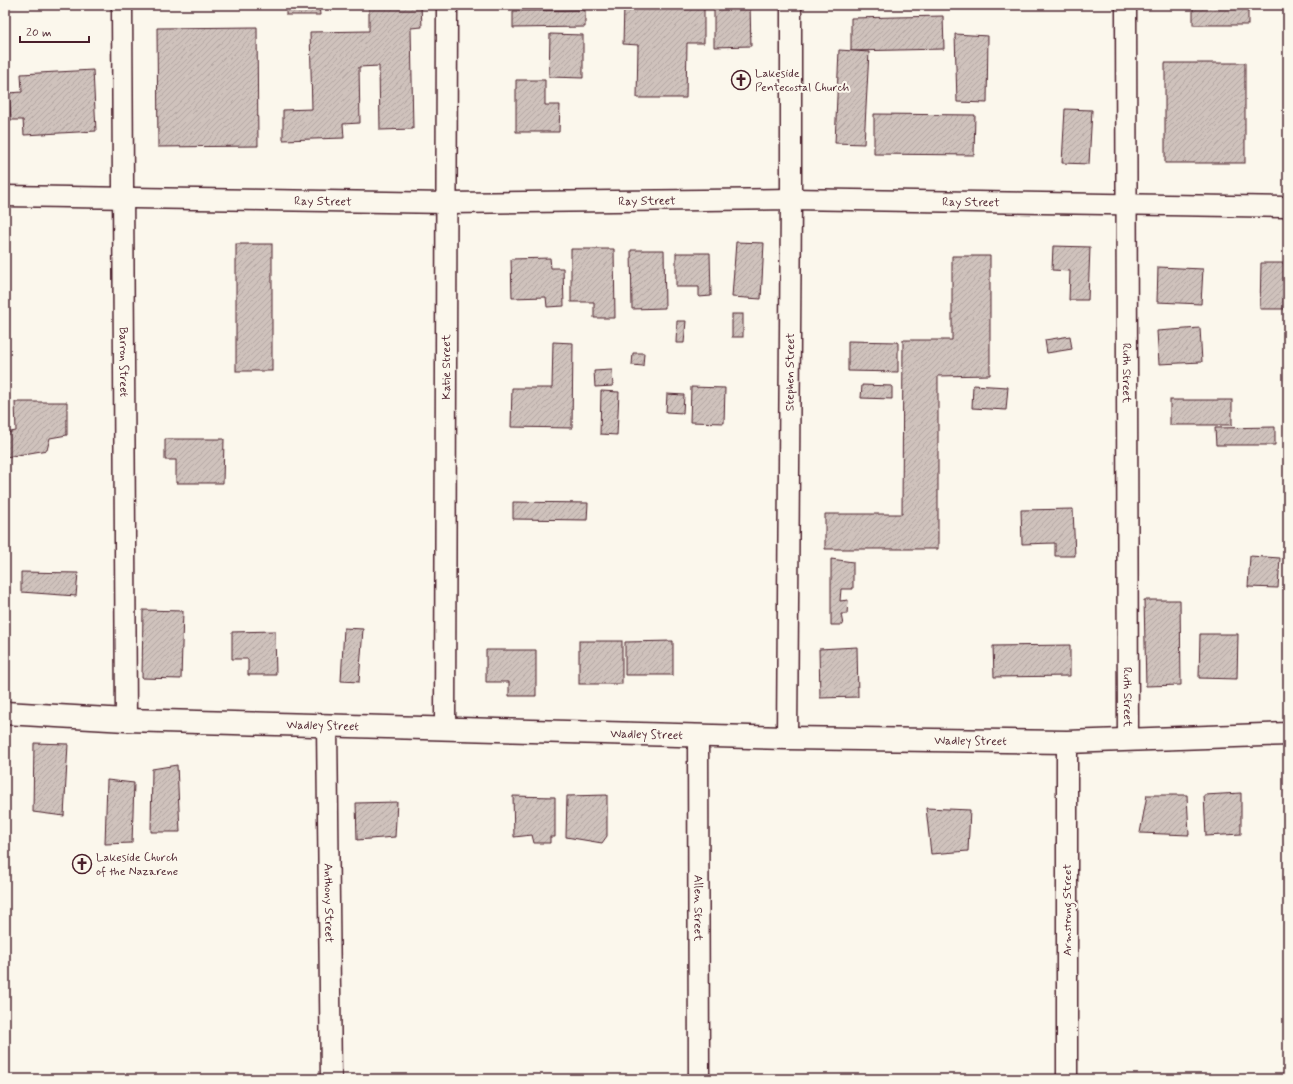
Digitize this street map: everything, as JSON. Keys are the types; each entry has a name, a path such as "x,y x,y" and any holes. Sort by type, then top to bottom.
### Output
{"street":[{"name":"Barron Street","path":"122,5 126,720"},
{"name":"Katie Street","path":"445,728 447,5"},
{"name":"Stephen Street","path":"786,738 791,199 791,5"},
{"name":"Ruth Street","path":"1126,5 1128,740"},
{"name":"Ray Street","path":"5,196 447,203 791,199 1288,207"},
{"name":"Wadley Street","path":"5,713 126,720 786,738 1067,742 1288,734"},
{"name":"Anthony Street","path":"327,726 331,1079"},
{"name":"Allen Street","path":"698,736 699,1079"},
{"name":"Armstrong Street","path":"1067,742 1067,1079"}],"building":[{"path":"5,5 68,5 5,7"},
{"path":"286,5 319,5 320,15 286,15"},
{"path":"369,5 421,5 422,27 411,28 413,129 380,130 379,66 359,67 360,123 343,124 344,138 283,140 283,110 312,109 310,32 369,31"},
{"path":"624,5 704,5 704,43 687,43 686,98 637,98 638,45 623,44"},
{"path":"714,5 750,5 751,46 714,47"},
{"path":"1193,5 1248,5 1248,25 1193,25"},
{"path":"585,10 585,27 513,28 513,11"},
{"path":"943,16 944,49 851,51 851,18"},
{"path":"257,27 258,146 158,147 157,28"},
{"path":"550,34 583,35 583,78 549,77"},
{"path":"955,34 988,36 987,103 957,102"},
{"path":"839,50 869,52 864,144 835,143"},
{"path":"1165,63 1245,63 1245,163 1165,163"},
{"path":"93,70 96,131 24,135 23,120 11,120 9,93 22,92 21,74"},
{"path":"516,80 545,80 545,105 560,105 559,132 516,132"},
{"path":"1065,109 1092,110 1089,164 1062,163"},
{"path":"874,114 975,115 974,155 874,154"},
{"path":"736,242 764,243 761,299 732,297"},
{"path":"236,244 272,244 272,371 236,371"},
{"path":"1053,246 1090,247 1088,300 1069,300 1070,271 1052,270"},
{"path":"571,249 614,249 615,318 594,318 594,302 571,302"},
{"path":"631,250 664,250 665,308 632,309"},
{"path":"676,253 710,253 711,296 699,297 699,287 676,287"},
{"path":"952,256 990,256 990,375 938,376 938,549 825,549 825,514 902,514 903,340 952,340"},
{"path":"550,258 551,268 563,268 564,306 547,307 546,297 512,298 511,259"},
{"path":"1261,263 1288,263 1288,309 1260,309"},
{"path":"1158,267 1203,269 1201,304 1157,302"},
{"path":"732,314 743,314 743,337 732,337"},
{"path":"677,321 686,321 684,343 676,343"},
{"path":"1200,328 1202,362 1159,364 1157,331"},
{"path":"1070,336 1072,349 1047,353 1045,340"},
{"path":"848,341 898,342 898,372 848,371"},
{"path":"553,342 573,343 572,428 511,427 512,388 552,388"},
{"path":"633,353 644,353 643,366 632,365"},
{"path":"612,370 613,386 595,387 594,371"},
{"path":"862,385 892,386 892,399 861,398"},
{"path":"973,385 1008,387 1006,410 972,408"},
{"path":"691,387 725,388 724,423 690,422"},
{"path":"601,391 619,392 617,435 600,434"},
{"path":"667,394 684,395 683,413 666,412"},
{"path":"1170,400 1232,400 1232,425 1170,425"},
{"path":"15,402 67,402 67,435 50,438 47,450 6,457 5,433 16,431"},
{"path":"1275,427 1275,445 1216,445 1215,428"},
{"path":"165,439 224,439 223,483 176,483 176,460 165,460"},
{"path":"513,502 588,503 587,520 513,519"},
{"path":"1073,509 1075,556 1055,556 1055,543 1022,544 1021,510"},
{"path":"1250,556 1280,558 1278,588 1248,587"},
{"path":"831,559 853,562 853,589 841,589 840,601 848,600 847,614 841,614 843,625 831,625"},
{"path":"21,572 78,573 76,596 21,592"},
{"path":"1144,600 1180,600 1181,685 1146,686"},
{"path":"143,610 183,611 181,679 142,678"},
{"path":"344,628 363,629 359,682 341,681"},
{"path":"275,631 276,675 248,675 248,659 232,659 232,632"},
{"path":"1200,634 1238,634 1237,679 1199,678"},
{"path":"579,641 622,641 622,684 579,684"},
{"path":"673,641 673,675 625,675 625,642"},
{"path":"1070,645 1070,676 994,677 993,646"},
{"path":"857,647 858,697 820,698 819,649"},
{"path":"486,650 536,650 536,696 509,696 509,682 486,682"},
{"path":"34,743 68,744 64,816 33,812"},
{"path":"177,765 180,832 151,832 152,769"},
{"path":"107,780 134,783 132,843 105,844"},
{"path":"1241,793 1241,834 1206,836 1204,795"},
{"path":"607,795 607,836 602,843 566,837 567,796"},
{"path":"1147,795 1187,795 1189,835 1140,833"},
{"path":"513,796 555,797 555,837 550,837 550,843 534,843 532,835 514,837"},
{"path":"397,802 395,837 357,840 356,803"},
{"path":"926,808 970,810 968,851 931,854"}],"place":[{"name":"Lakeside Pentecostal Church","path":"741,80"},
{"name":"Lakeside Church of the Nazarene","path":"82,864"}]}
